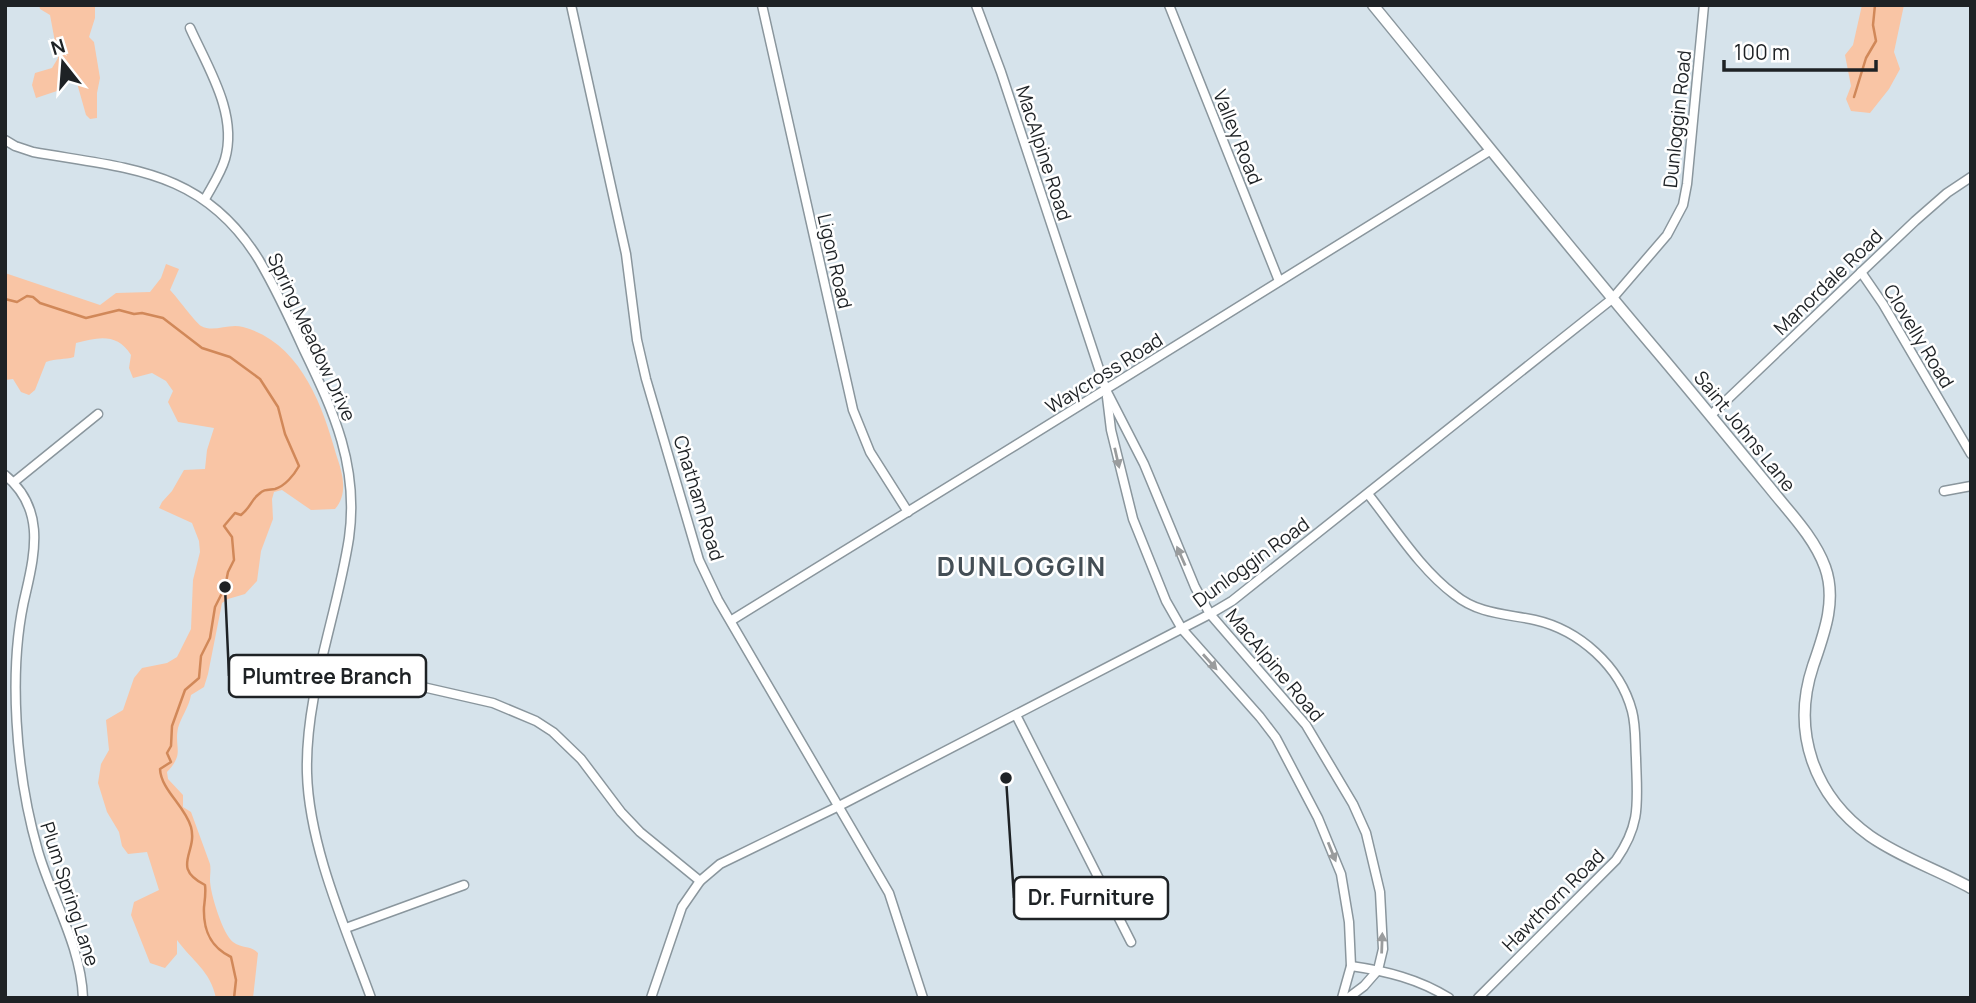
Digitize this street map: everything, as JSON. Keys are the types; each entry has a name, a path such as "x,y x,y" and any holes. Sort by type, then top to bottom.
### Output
{"street":[{"name":"Chatham Road","path":"570,5 625,254 637,340 646,379 699,560 718,600 889,893 923,998"},
{"name":"Ligon Road","path":"762,5 853,410 870,452 908,512"},
{"name":"MacAlpine Road","path":"976,5 1107,390 1144,464 1195,587 1210,614 1302,719 1320,744 1366,833 1380,894 1383,949 1378,970"},
{"name":"Valley Road","path":"1169,5 1279,281"},
{"name":"Saint Johns Lane","path":"1373,5 1801,527 1825,568 1830,595 1829,615 1810,675 1804,720 1812,764 1837,807 1872,837 1971,888"},
{"name":"Dunloggin Road","path":"651,998 682,907 700,881 732,856 839,806 1232,601 1612,299 1667,235 1683,205 1704,5"},
{"path":"190,28 223,105 228,125 229,142 224,162 205,199"},
{"name":"Spring Meadow Drive","path":"5,140 33,152 155,175 205,199 246,238 331,406 346,453 351,509 349,538 312,710 309,800 322,855 371,998"},
{"name":"Waycross Road","path":"732,621 1492,150"},
{"name":"Manordale Road","path":"1711,415 1931,207 1971,177"},
{"name":"Clovelly Road","path":"1861,272 1883,304 1971,454"},
{"name":"MacAlpine Road","path":"1107,390 1111,430 1133,519 1166,601 1182,629 1273,734 1318,818 1341,874 1346,897 1351,966 1342,998"},
{"path":"14,482 98,414"},
{"name":"Plum Spring Lane","path":"5,475 14,482 29,508 36,544 18,629 16,658 23,777 38,852 74,948 83,998"},
{"path":"1944,491 1971,486"},
{"name":"Hawthorn Road","path":"1368,494 1422,562 1455,596 1471,606 1538,621 1575,635 1593,649 1611,670 1632,709 1637,806 1635,825 1628,843 1616,860 1478,998"},
{"path":"322,664 493,703 536,721 566,743 640,831 700,881"},
{"path":"1016,715 1131,942"},
{"path":"346,928 464,885"},
{"path":"1351,966 1378,970 1424,984 1449,998"},
{"path":"1348,998 1364,986 1378,970"}],"shaded area":[{"path":"39,5 95,5 95,18 89,37 94,42 100,78 97,118 90,119 86,115 73,69 64,72 57,91 36,98 32,85 35,73 52,68 58,58 50,15 40,9"},
{"path":"1862,5 1904,5 1894,52 1900,69 1889,89 1870,113 1851,111 1846,99 1851,86 1845,55 1853,45"},
{"path":"166,264 179,269 170,290 201,326 211,329 243,327 279,346 293,360 315,395 343,482 342,496 335,509 311,510 282,490 274,492 273,519 261,551 257,581 245,594 222,603 204,687 191,695 178,728 176,760 167,772 168,779 183,795 183,807 191,812 210,864 212,894 225,931 233,942 258,953 253,998 216,998 205,973 177,940 177,954 165,968 150,963 131,915 134,902 159,890 147,852 128,854 122,846 119,832 107,812 98,783 101,764 109,750 106,720 123,710 134,678 142,668 167,663 177,657 191,629 193,580 200,552 199,541 192,523 159,508 184,470 205,469 207,450 214,428 178,422 168,402 173,391 166,381 152,373 133,378 129,368 131,355 120,343 107,338 76,343 74,357 46,362 35,390 29,395 21,392 13,379 5,380 5,273 100,305 116,293 150,292 161,278"}],"waterway":[{"path":"1854,97 1866,58 1876,41 1873,25 1875,5"},
{"path":"5,299 17,302 27,296 33,297 40,303 86,318 119,310 163,318 202,348 230,357 260,379 278,407 285,434 299,466 286,483 279,488 261,492 241,515 235,513 224,526 232,537 234,560 215,607 210,638 201,656 199,678 185,690 172,726 171,746 167,753 171,762 160,769 164,784 191,827 187,866 189,872 205,885 204,915 209,937 231,957 236,980 234,998"}],"place":[{"name":"Plumtree Branch","path":"225,587"},
{"name":"Dr. Furniture","path":"1006,778"}],"district":[{"name":"DUNLOGGIN","path":"1022,567"}]}
